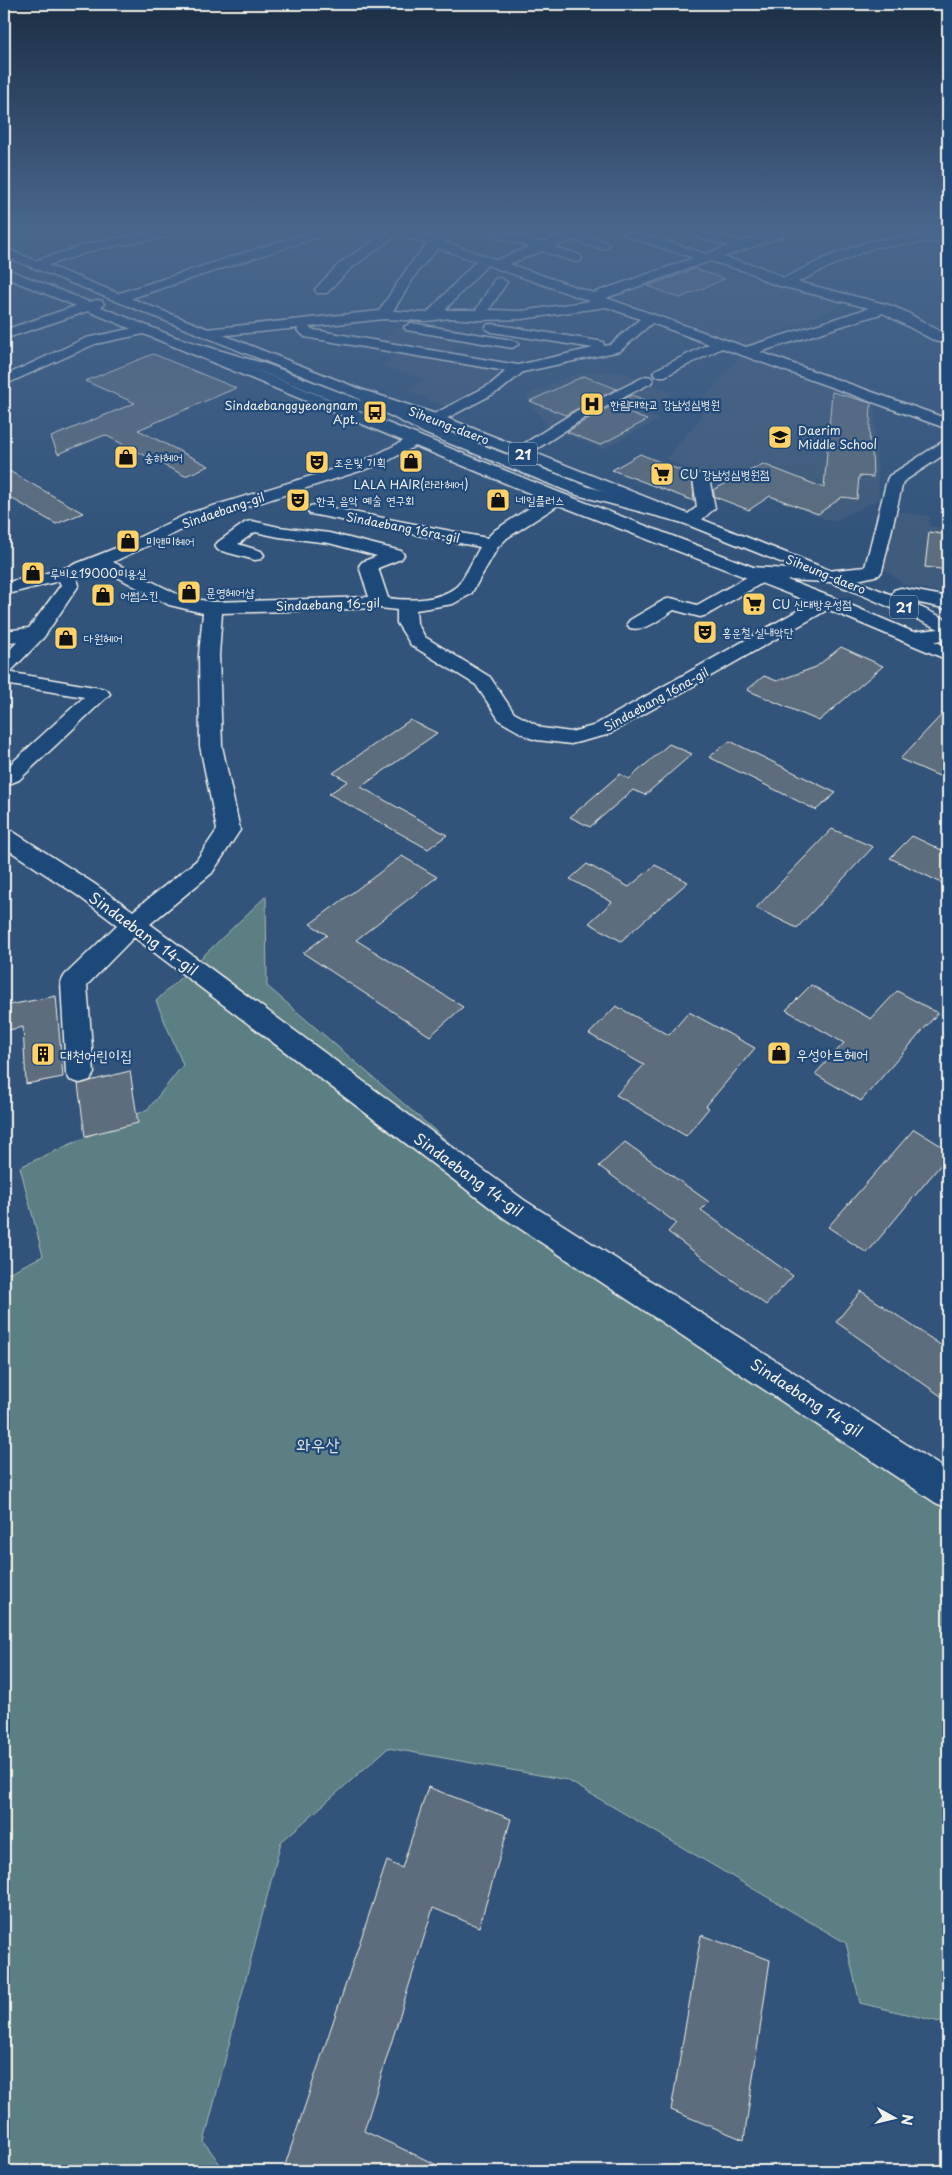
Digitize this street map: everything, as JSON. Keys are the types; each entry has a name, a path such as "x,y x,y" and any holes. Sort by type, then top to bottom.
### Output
{"street":[{"path":"4,381 91,341 122,334"},
{"name":"Siheung-daero","path":"155,334 557,498 827,602 909,637"},
{"name":"Siheung-daero","path":"210,334 355,392 436,419 691,520 860,588 948,627"},
{"path":"313,334 518,368 615,348 631,334"},
{"path":"368,344 378,334"},
{"path":"452,334 575,355"},
{"path":"534,334 615,348"},
{"path":"694,334 948,424"},
{"path":"745,352 800,334"},
{"path":"934,334 948,340"},
{"path":"164,338 264,368 394,420 493,472"},
{"path":"520,453 581,414 653,376 720,344"},
{"path":"436,419 496,387 518,368"},
{"path":"355,392 430,430 583,491 691,520 706,508 701,478"},
{"name":"Sindaebang-gil","path":"4,589 66,574 127,550 193,518 376,461 415,440"},
{"path":"637,624 671,604 700,611 755,575 831,576 856,575 873,571 895,480 948,445"},
{"name":"Sindaebang 16-gil","path":"66,574 96,566 112,567 176,601 192,606 213,608 380,602 406,606 446,600 464,590 490,544 501,534 557,498"},
{"name":"Sindaebang 16ra-gil","path":"316,510 490,544"},
{"path":"255,555 224,546 252,526 280,532 329,538 395,555 368,566 380,602"},
{"path":"4,668 37,633 70,585 66,574"},
{"path":"860,588 948,603"},
{"name":"Sindaebang 16na-gil","path":"406,606 407,623 418,641 483,682 507,717 537,734 571,738 600,731 827,602"},
{"path":"80,1073 74,982 133,924 204,867 229,830 211,746 209,654 213,608"},
{"path":"4,637 37,633"},
{"path":"909,637 948,634"},
{"name":"21","path":"909,637 948,654"},
{"path":"4,678 100,694 12,775 4,779"},
{"name":"Sindaebang 14-gil","path":"4,836 133,924 514,1209 948,1491"}],"shaded area":[{"path":"389,334 442,334 463,338 447,358 508,369 492,385 451,409 407,390 425,380 383,366 400,349 379,345"},
{"path":"717,334 774,334 748,346"},
{"name":"Daerim Middle School","path":"740,357 874,400 879,499 833,522 733,483 706,477 666,459 702,416 701,401"},
{"name":"한림대학교 강남성심병원","path":"601,371 625,373 674,392 642,412 659,420 602,449 548,427 525,396 572,375"},
{"path":"894,511 930,516 929,526 948,529 948,594 903,584 875,561"}],"green space":[{"name":"와우산","path":"266,896 267,986 526,1209 948,1470 948,2024 860,2003 846,1943 567,1780 388,1748 281,1842 204,2142 225,2171 4,2171 4,1275 43,1256 20,1167 148,1109 183,1065 156,1001"}],"building":[{"path":"153,354 236,388 138,430 209,466 185,476 105,435 58,454 51,437 135,403 85,381"},
{"path":"584,376 617,389 565,415 530,401"},
{"path":"832,392 871,403 869,447 872,448 873,477 859,476 857,499 842,497 818,514 770,496 749,510 715,497 713,490 763,464 824,488"},
{"path":"632,395 647,401 626,412 647,420 600,445 567,432 587,419"},
{"path":"640,454 692,475 694,501 612,470"},
{"path":"4,468 83,513 56,524 4,494"},
{"path":"929,532 948,535 948,570 925,567"},
{"path":"841,647 883,666 819,721 747,690 764,676 777,681 816,667"},
{"path":"948,708 948,765 939,776 900,759"},
{"path":"410,720 437,733 361,787 447,835 428,849 329,794 348,781 333,773"},
{"path":"730,741 836,793 816,810 709,757"},
{"path":"669,744 692,754 645,795 633,790 590,827 570,817 620,774 629,779"},
{"path":"832,829 873,847 797,928 756,908"},
{"path":"912,836 948,853 948,886 890,858"},
{"path":"402,856 437,877 356,940 463,1007 430,1036 303,953 327,935 310,924"},
{"path":"587,864 629,887 655,865 688,882 621,941 589,923 612,902 570,879"},
{"path":"811,985 871,1019 897,991 938,1013 861,1101 815,1074 844,1043 786,1010"},
{"name":"대천어린이집","path":"56,996 63,1077 26,1084 23,1027 4,1031 4,1006"},
{"path":"616,1006 669,1035 689,1012 755,1048 706,1106 709,1108 686,1136 616,1095 644,1065 589,1034"},
{"path":"130,1071 138,1123 85,1136 78,1084"},
{"path":"914,1129 948,1150 948,1156 867,1253 828,1227"},
{"path":"625,1142 709,1202 701,1210 793,1276 766,1305 668,1232 676,1223 599,1166"},
{"path":"861,1291 948,1350 948,1401 836,1322"},
{"path":"428,1787 511,1819 479,1927 433,1908 364,2131 450,2171 283,2171 387,1861 402,1868"},
{"path":"701,1935 770,1960 744,2140 671,2110"}],"place":[{"name":"한림대학교 강남성심병원","path":"592,404"},
{"name":"Sindaebanggyeongnam Apt.","path":"375,412"},
{"name":"Daerim Middle School","path":"780,437"},
{"name":"송하헤어","path":"126,457"},
{"name":"LALA HAIR(라라헤어)","path":"411,461"},
{"name":"조은빛 기획","path":"317,462"},
{"name":"CU 강남성심병원점","path":"662,474"},
{"name":"한국 음악 예술 연구회","path":"298,500"},
{"name":"네일플러스","path":"498,500"},
{"name":"미앤미헤어","path":"128,541"},
{"name":"루비오19000미용실","path":"33,573"},
{"name":"문영헤어샵","path":"189,592"},
{"name":"어썸스킨","path":"103,595"},
{"name":"CU 신대방우성점","path":"754,604"},
{"name":"홍운철 실내악단","path":"705,632"},
{"name":"다원헤어","path":"66,638"},
{"name":"우성아트헤어","path":"779,1053"},
{"name":"대천어린이집","path":"43,1054"}]}
